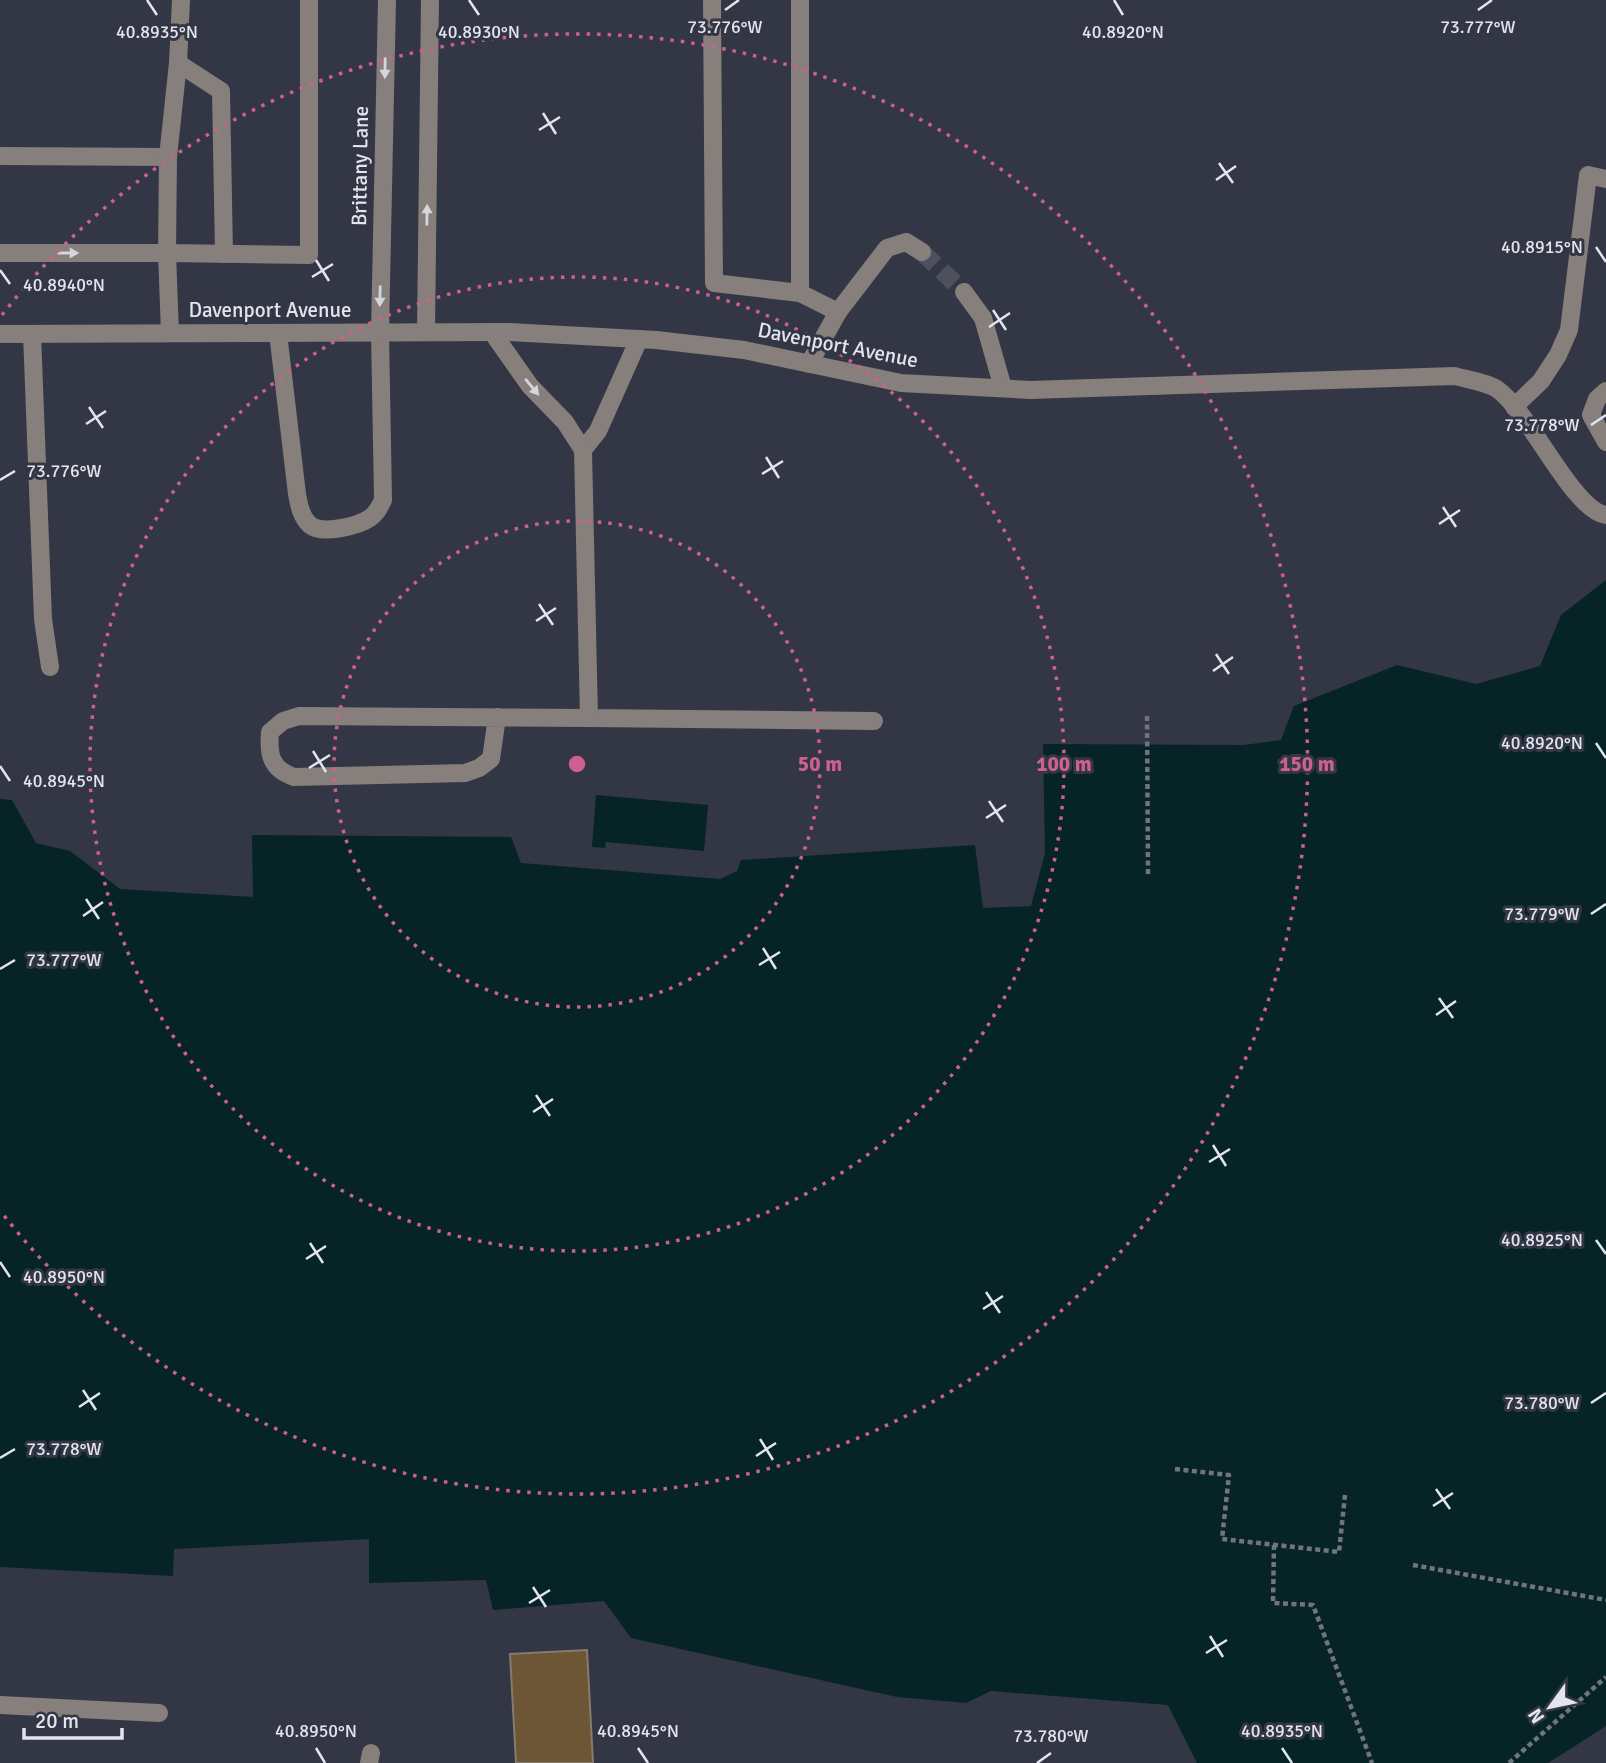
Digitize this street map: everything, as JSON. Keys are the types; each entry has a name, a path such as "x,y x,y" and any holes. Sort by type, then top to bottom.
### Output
{"street":[{"path":"170,333 168,157 178,63 181,0"},
{"path":"0,253 309,255 309,0"},
{"name":"Brittany Lane","path":"278,333 301,512 310,525 319,530 352,526 367,520 377,512 383,500 380,332 387,0"},
{"path":"426,332 430,0"},
{"path":"712,0 714,283 800,293 838,312"},
{"path":"800,0 800,293"},
{"path":"178,63 221,91 224,254"},
{"path":"0,156 168,157"},
{"path":"1514,407 1541,381 1558,355 1569,330 1588,175 1606,179"},
{"path":"809,364 838,312 887,248 906,242 922,252"},
{"path":"964,292 983,318 1003,388"},
{"path":"501,332 530,386 565,422 583,450 589,719"},
{"name":"Davenport Avenue","path":"0,334 501,332 639,339 744,350 901,383 1031,390 1455,376 1496,388 1523,416 1567,481 1597,514 1606,515"},
{"path":"32,334 41,582 50,667"},
{"path":"583,450 598,431 639,339"},
{"path":"1606,391 1597,399 1591,415 1606,442"},
{"path":"497,717 491,759 479,768 465,773 294,778 280,772 273,762 269,747 270,732 283,721 299,716 497,717 874,721"},
{"path":"0,1704 159,1713"}],"path":[{"path":"1147,716 1149,874"},
{"path":"1175,1469 1229,1475 1222,1539 1339,1552 1345,1495"},
{"path":"1274,1545 1273,1603 1313,1605 1372,1763"},
{"path":"1413,1565 1606,1600"},
{"path":"1509,1763 1606,1677"}],"shaded area":[{"path":"1606,580 1606,1726 1548,1763 1197,1763 1168,1705 991,1691 966,1703 897,1697 631,1638 604,1601 493,1610 486,1580 369,1583 369,1539 174,1549 173,1576 0,1567 0,799 12,800 36,843 70,851 120,889 253,897 252,835 511,837 521,863 720,879 737,871 741,860 975,845 983,908 1031,906 1045,853 1043,744 1244,745 1281,740 1294,706 1397,665 1476,684 1540,666 1561,615"},
{"path":"596,795 708,805 704,851 606,842 605,848 592,847"}],"building":[{"path":"587,1650 593,1763 516,1763 510,1654"}],"tunnel":[{"path":"922,252 964,292"}]}
